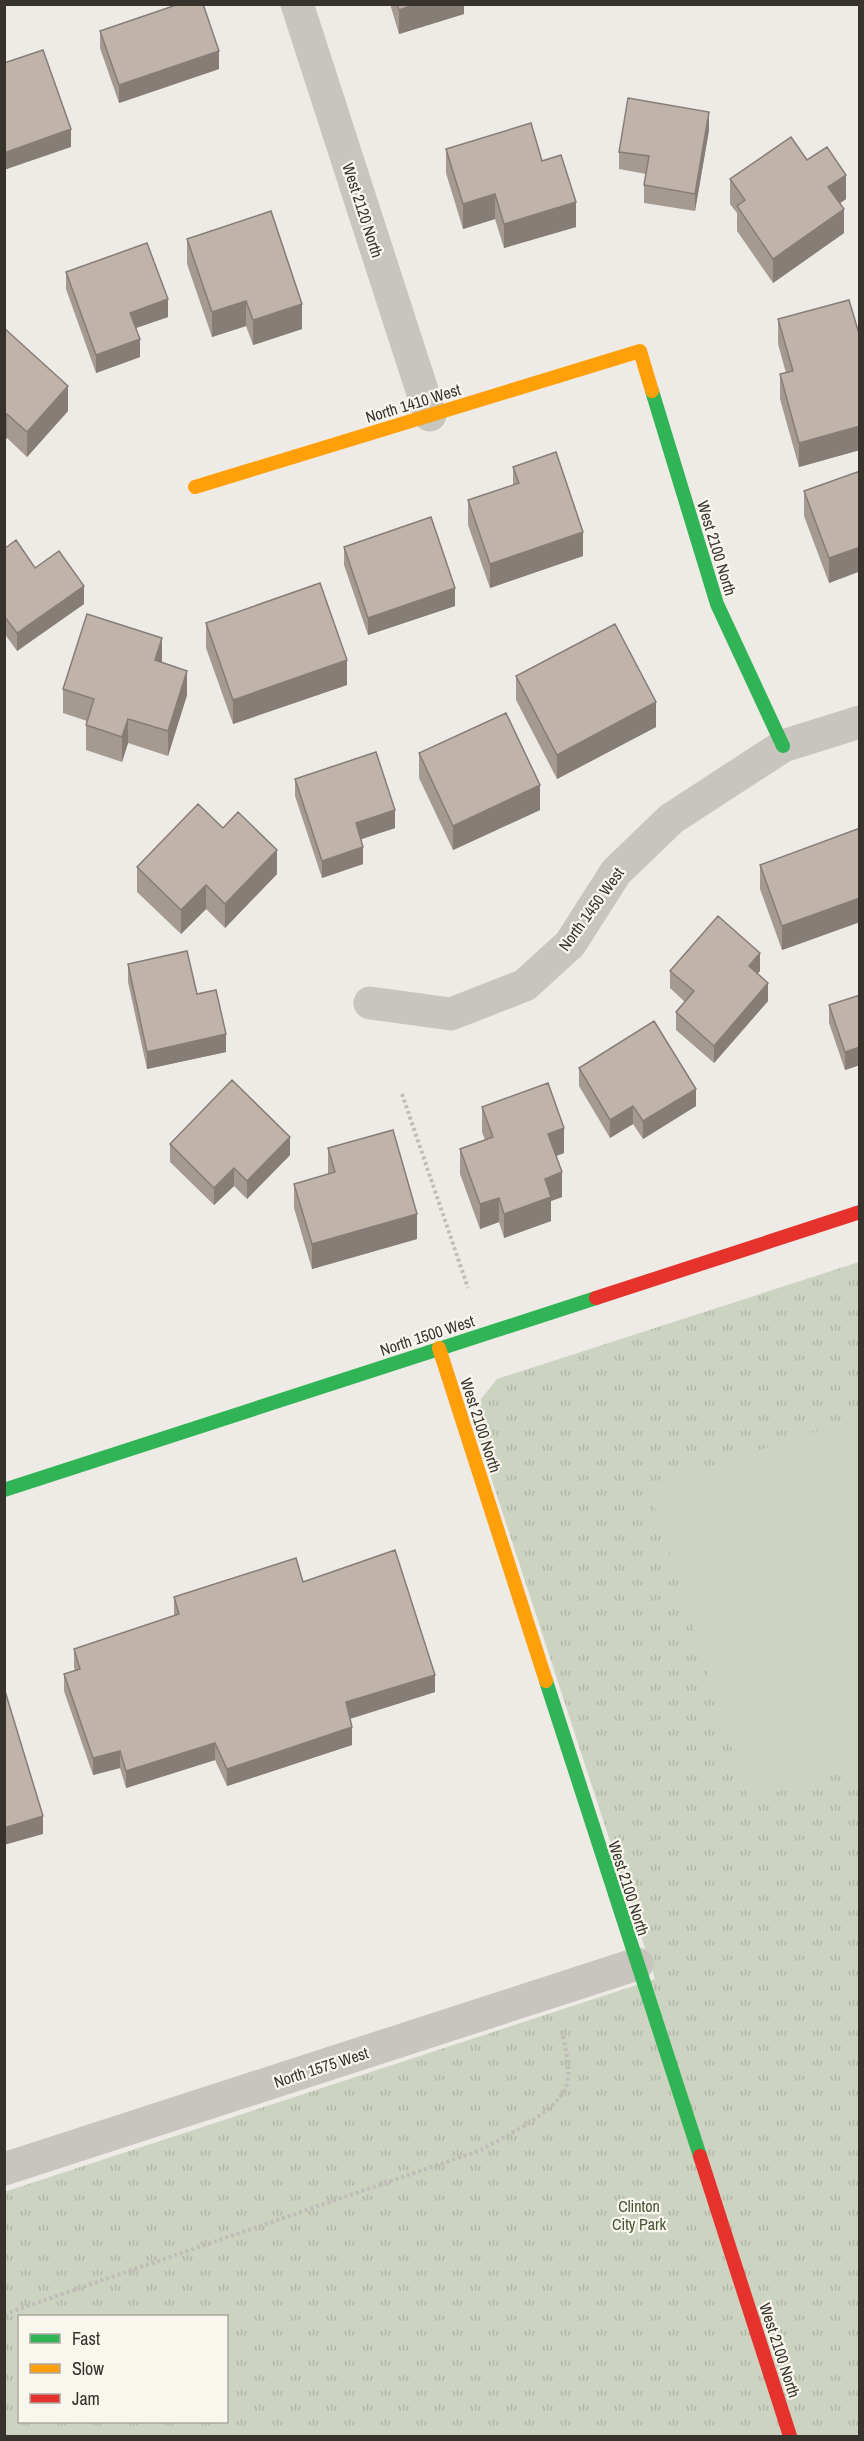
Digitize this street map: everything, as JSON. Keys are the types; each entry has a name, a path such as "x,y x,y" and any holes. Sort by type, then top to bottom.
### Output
{"street":[{"name":"West 2120 North","path":"297,4 430,416"},
{"name":"North 1410 West","path":"195,487 640,351"},
{"name":"West 2100 North","path":"640,351 717,604 783,746"},
{"name":"North 1450 West","path":"370,1003 451,1014 525,985 570,944 616,872 671,819 783,746 860,722"},
{"name":"North 1500 West","path":"4,1490 860,1212"},
{"name":"West 2100 North","path":"439,1348 790,2436"},
{"name":"North 1575 West","path":"4,2169 637,1964"}],"path":[{"path":"402,1094 468,1288"},
{"path":"4,2314 481,2150 538,2117 565,2089 568,2060 560,2025"}],"green space":[{"name":"Clinton City Park","path":"859,1262 859,2436 5,2436 4,2192 655,1979 475,1428 481,1399 497,1379"},
{"path":"859,1418 859,1765 749,1801 648,1486"}],"building":[{"path":"179,4 203,4 219,51 119,85 100,31"},
{"path":"397,4 416,4 399,10"},
{"path":"43,50 71,129 4,153 4,63"},
{"path":"628,98 709,112 695,194 644,185 649,156 619,152"},
{"path":"531,123 542,161 561,155 576,202 504,224 495,194 463,204 446,149"},
{"path":"791,137 807,160 827,147 846,175 828,187 844,209 773,259 737,206 745,200 730,179"},
{"path":"271,211 302,304 253,320 246,301 212,312 187,239"},
{"path":"147,243 168,299 130,313 140,339 96,355 66,272"},
{"path":"849,300 860,337 860,426 799,443 780,374 793,371 778,319"},
{"path":"4,328 68,386 27,432 7,414 4,417"},
{"path":"556,452 583,532 490,564 468,500 519,483 513,467"},
{"path":"860,471 860,551 858,548 829,558 804,491"},
{"path":"431,517 455,588 368,618 344,547"},
{"path":"16,540 35,568 59,551 84,586 17,633 4,616 4,549"},
{"path":"320,583 347,660 233,700 206,623"},
{"path":"87,614 162,638 155,660 187,671 168,731 128,719 122,737 86,725 94,699 63,689"},
{"path":"615,624 656,702 557,755 516,676"},
{"path":"506,713 540,785 453,826 419,753"},
{"path":"376,752 395,810 356,823 363,847 322,861 295,779"},
{"path":"198,804 223,828 238,812 277,850 225,904 206,885 181,910 137,867"},
{"path":"860,828 860,898 782,926 760,865"},
{"path":"718,916 760,953 749,966 768,983 714,1046 676,1012 694,991 670,971"},
{"path":"187,951 197,994 216,990 226,1034 147,1052 128,964"},
{"path":"860,995 860,1047 845,1052 829,1005"},
{"path":"654,1021 696,1089 643,1121 633,1106 610,1120 579,1068"},
{"path":"232,1080 290,1137 247,1181 234,1168 214,1188 170,1144"},
{"path":"548,1083 564,1128 548,1134 562,1172 545,1179 551,1197 504,1214 499,1198 480,1204 460,1149 493,1137 482,1107"},
{"path":"393,1130 417,1214 312,1244 294,1184 335,1172 328,1148"},
{"path":"395,1550 435,1675 346,1702 352,1727 227,1769 215,1743 126,1771 120,1751 93,1758 64,1674 80,1669 74,1649 179,1614 174,1597 296,1558 303,1582"},
{"path":"4,1691 43,1816 4,1828"}],"traffic: fast":[{"path":"652,391 717,604 783,746"},
{"path":"4,1490 596,1298"},
{"path":"546,1681 700,2156"}],"traffic: slow":[{"path":"195,487 640,351 652,391"},
{"path":"439,1348 546,1681"}],"traffic: jam":[{"path":"596,1298 860,1212"},
{"path":"700,2156 790,2436"}]}
